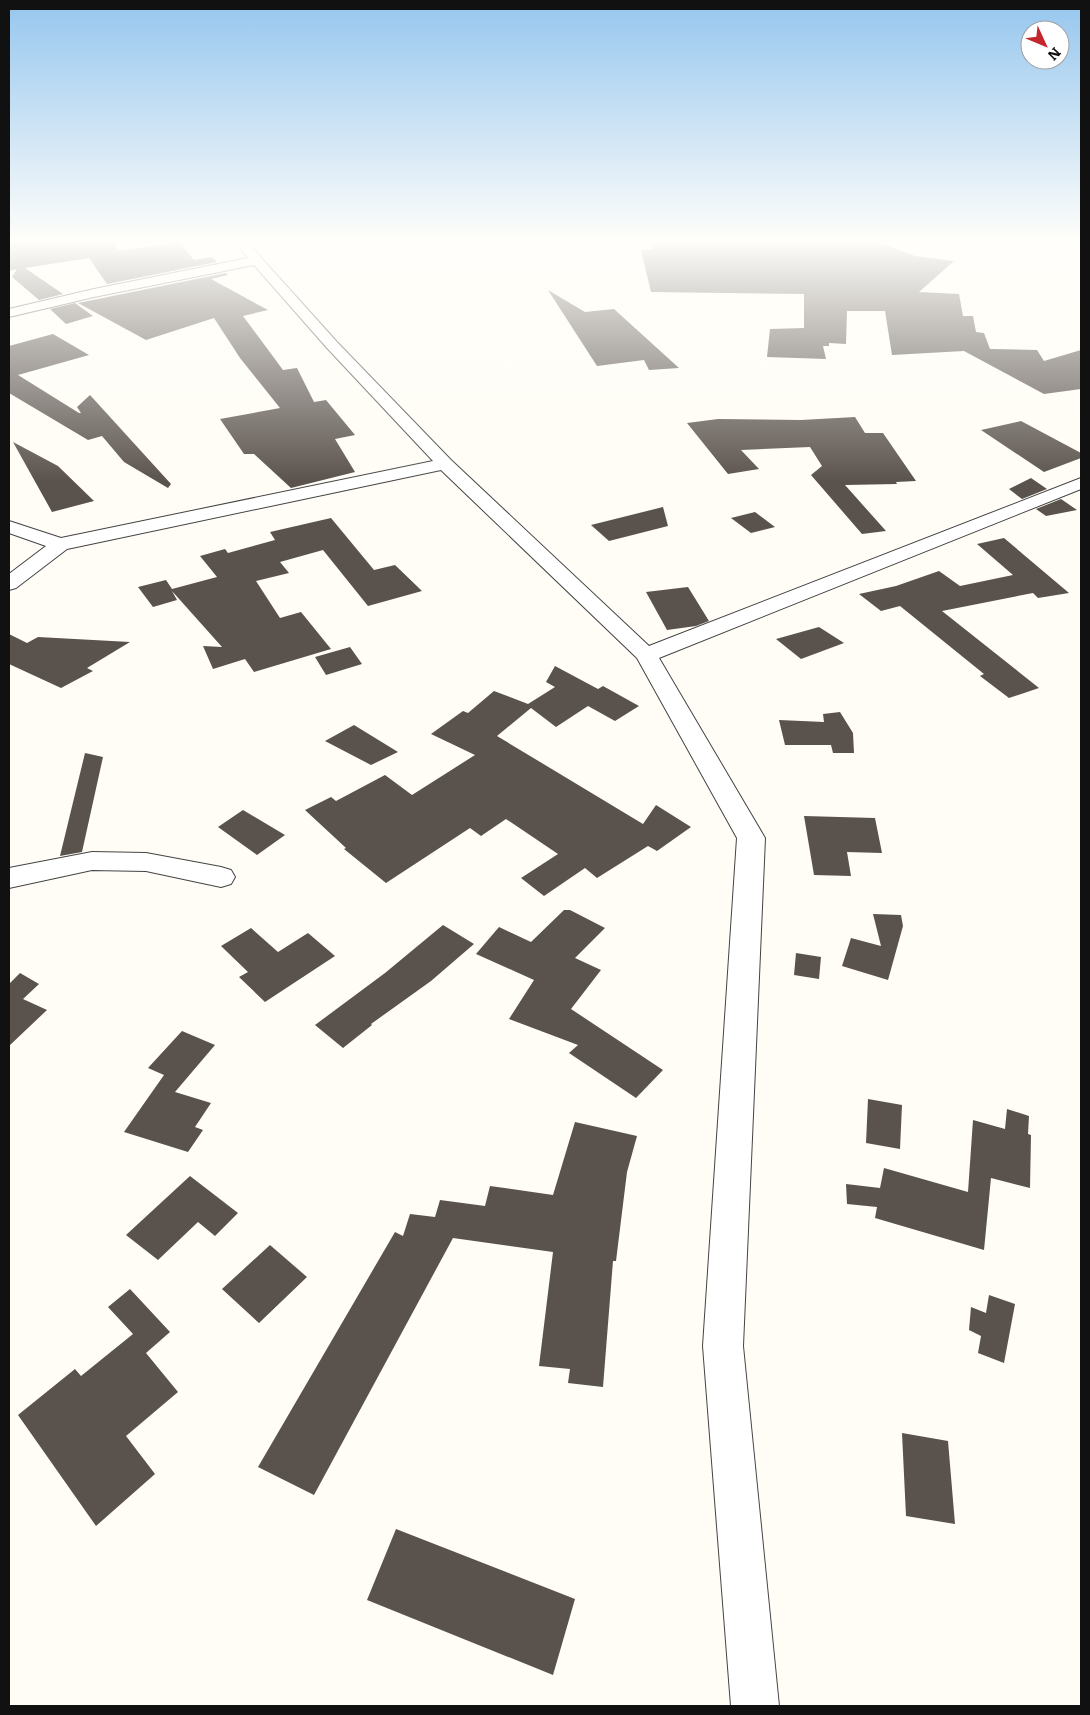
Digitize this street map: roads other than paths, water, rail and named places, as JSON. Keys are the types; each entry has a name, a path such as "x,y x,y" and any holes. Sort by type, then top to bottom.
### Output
{"street":[{"path":"312,322 446,464 646,655 751,838 724,1346 755,1706"},
{"path":"9,584 60,544 446,464"},
{"path":"646,655 1081,483"},
{"path":"9,528 60,544"},
{"path":"9,878 92,861 146,862 221,877"}]}
